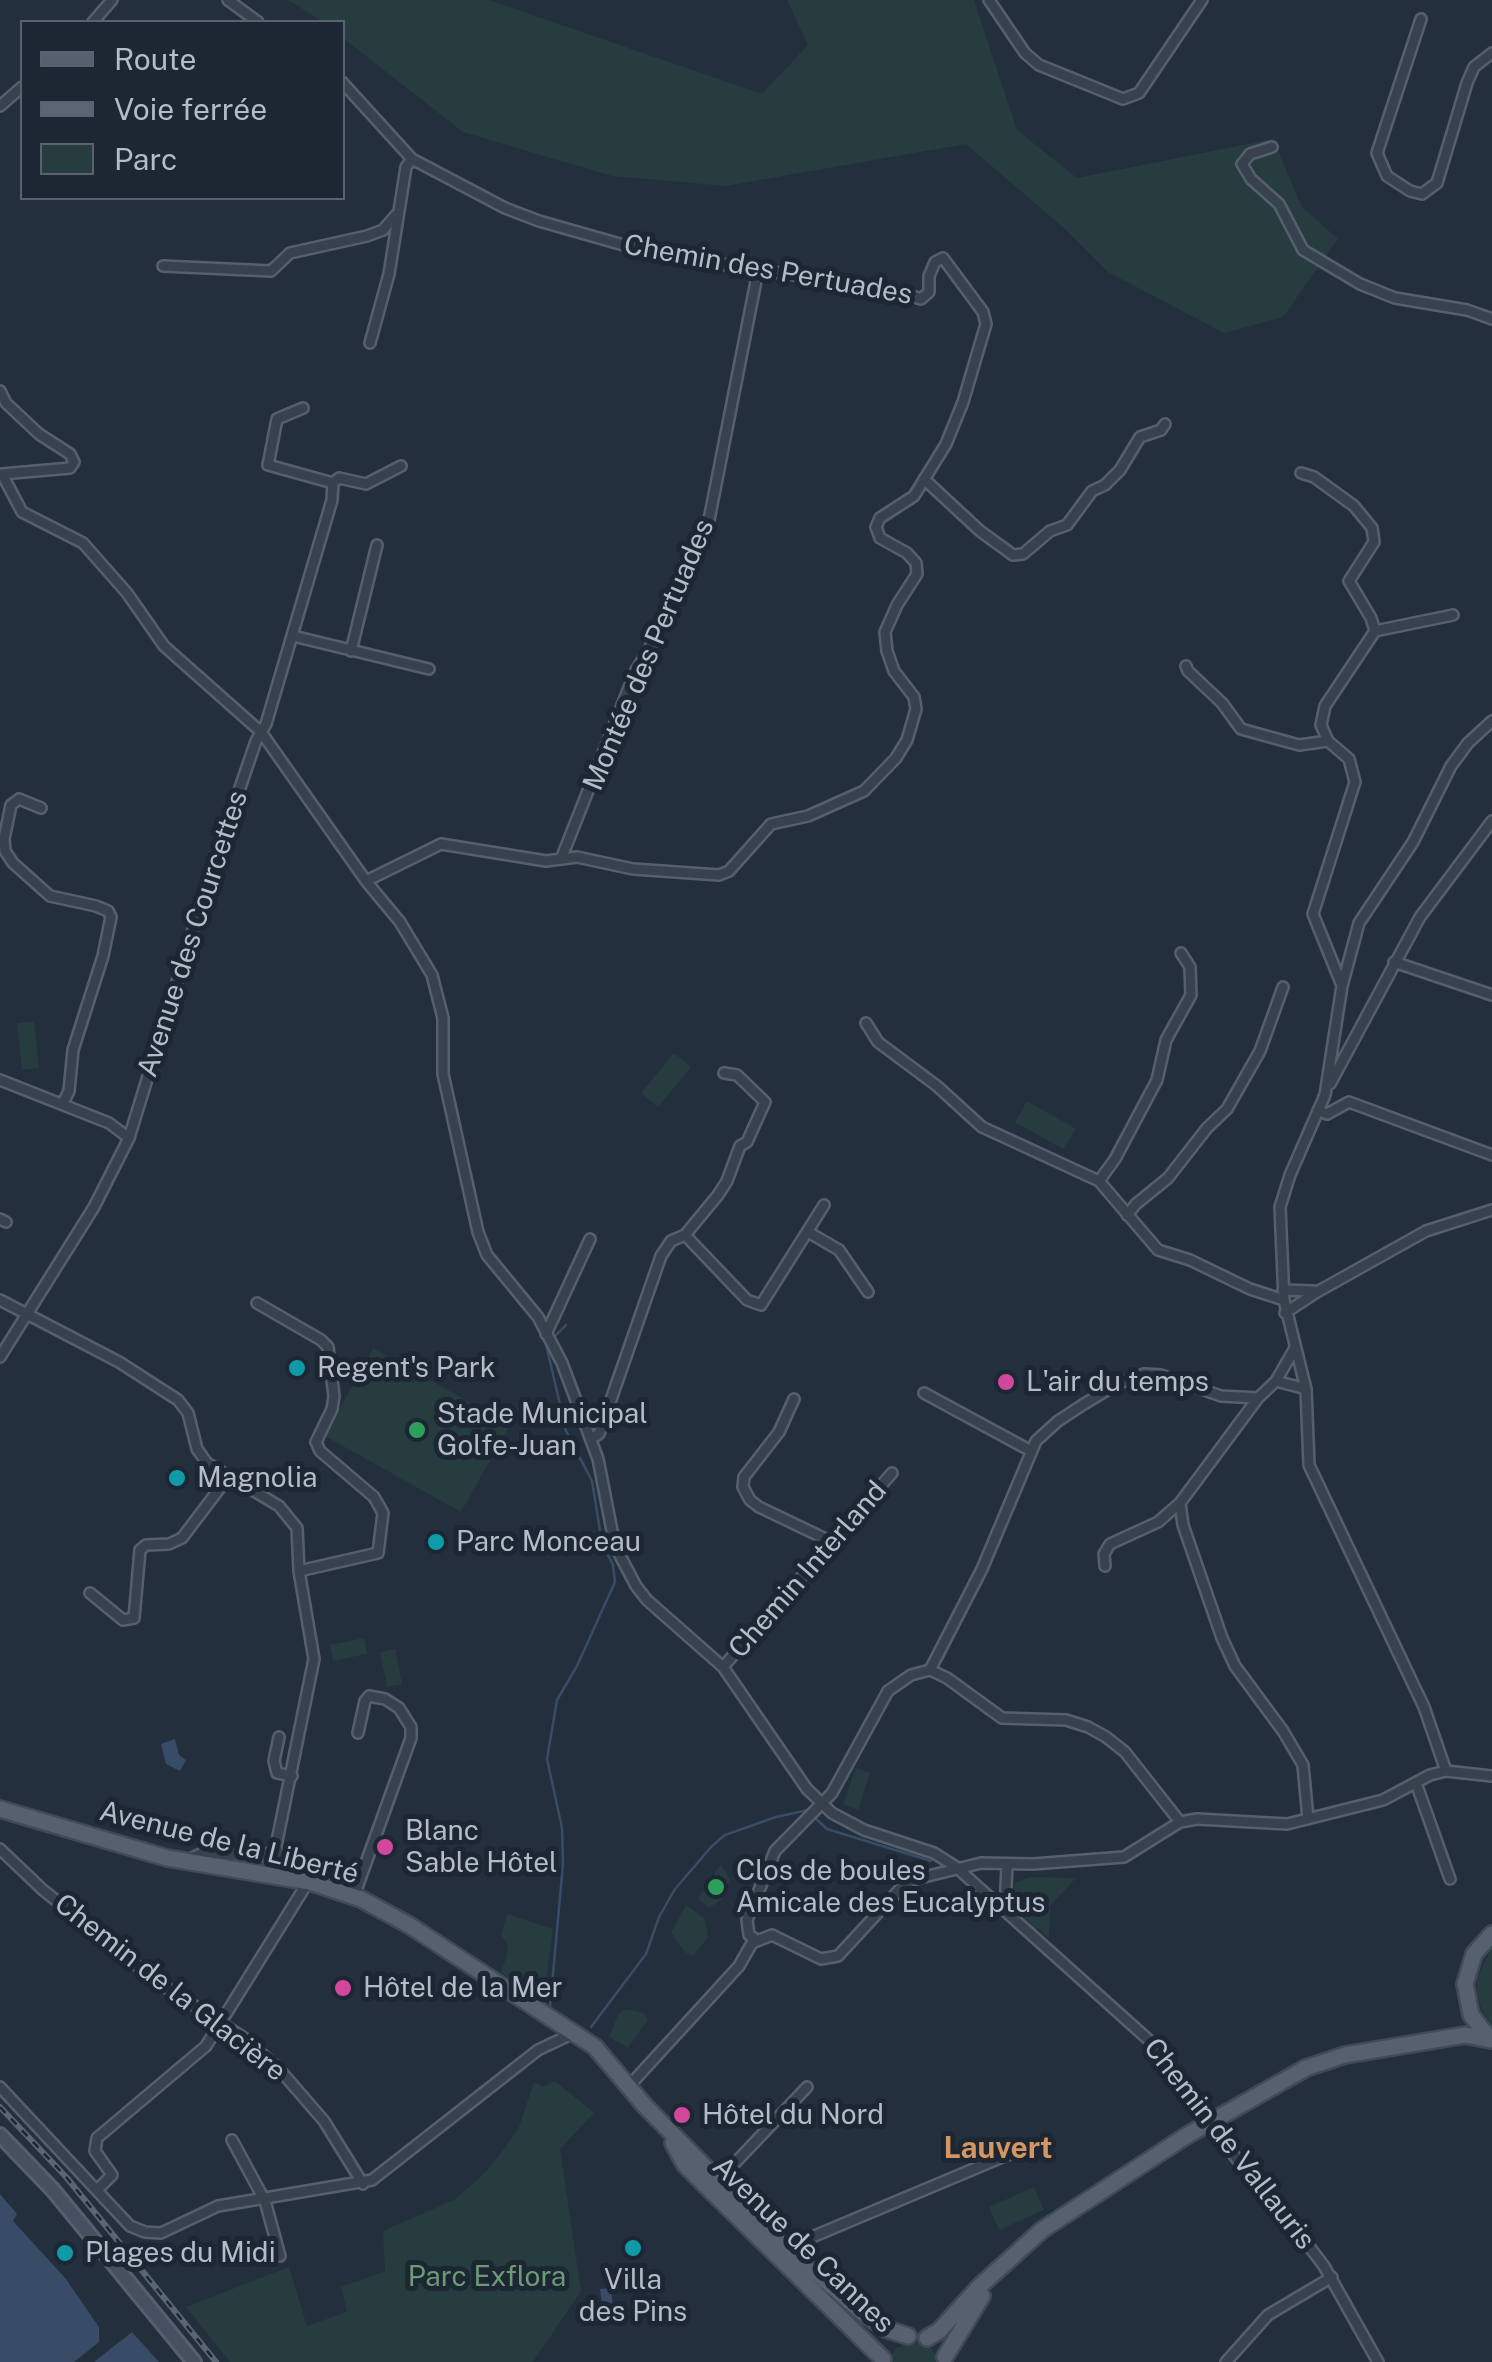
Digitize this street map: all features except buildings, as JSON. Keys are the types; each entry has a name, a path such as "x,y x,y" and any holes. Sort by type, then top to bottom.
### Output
{"main road":[{"name":"Avenue de la Liberté","path":"0,1810 187,1861 303,1880 354,1896 436,1942 576,2032 604,2055 669,2130"},
{"path":"1438,2039 1461,2016 1468,1969 1474,1954 1492,1934"},
{"path":"1466,2000 1471,2015 1491,2041"},
{"path":"926,2338 939,2330 980,2286 1042,2230 1306,2068 1345,2055 1465,2034 1491,2041"},
{"name":"Avenue de Cannes","path":"669,2130 786,2248 863,2313 886,2329 908,2336"},
{"name":"Avenue de Cannes","path":"669,2130 685,2165 883,2360"},
{"path":"0,2135 53,2190 194,2362"},
{"path":"883,2360 892,2344 908,2336 926,2338 938,2346 946,2359 996,2273"}],"street":[{"path":"95,20 112,0"},
{"path":"228,0 255,20"},
{"path":"989,0 1025,54 1040,65 1123,99 1139,94 1202,0"},
{"path":"1421,18 1377,153 1387,176 1410,191 1422,194 1437,183 1467,83 1474,67 1492,53"},
{"name":"Chemin des Pertuades","path":"345,85 412,159 505,208 566,230 655,254 894,290 921,299 929,292 934,262 943,258 955,270 986,324 946,444 914,496 880,518 876,528 880,538 916,563 917,574 897,605 886,632 886,651 894,672 914,697 916,709 907,740 864,791 822,810 771,824 729,872 719,875 634,869 596,859 546,861 441,844 366,881"},
{"path":"0,106 20,89"},
{"path":"1272,147 1250,154 1242,164 1250,179 1279,204 1303,250 1360,284 1395,298 1467,310 1492,319"},
{"path":"370,343 389,274 406,167 412,159"},
{"path":"163,266 271,271 290,253 367,236 383,230 396,215"},
{"name":"Montée des Pertuades","path":"561,859 636,670 649,650 682,570 708,525 758,271"},
{"path":"0,391 6,403 39,434 70,454 74,462 70,468 1,475"},
{"path":"303,408 278,419 268,465 333,483 340,478 366,484 401,466"},
{"path":"924,479 980,531 1013,555 1024,554 1050,532 1067,526 1092,492 1120,470 1140,438 1166,424"},
{"path":"1301,473 1314,477 1354,506 1372,528 1374,542 1349,581 1375,630"},
{"name":"Chemin de Vallauris","path":"1,475 22,512 83,543 127,593 164,646 261,732 366,881 400,922 432,975 443,1018 442,1074 478,1232 486,1255 538,1317 546,1334 592,1438 609,1530 622,1564 647,1600 723,1668 807,1789 815,1812 934,1853 956,1867 1152,2042 1252,2181 1282,2211 1332,2277 1378,2362"},
{"name":"Avenue des Courcettes","path":"0,1357 94,1207 129,1138 207,884 293,636 332,500 333,483"},
{"path":"351,651 378,545"},
{"path":"1342,986 1313,914 1355,782 1350,758 1328,741 1320,724 1325,706 1375,630 1453,616"},
{"path":"293,636 429,669"},
{"path":"1186,666 1241,729 1299,746 1328,741"},
{"path":"1324,1095 1342,986 1359,923 1413,842 1451,766 1492,720"},
{"path":"41,808 19,799 11,805 5,851 50,896 96,906 108,911 111,918 108,941 72,1050 63,1103"},
{"path":"1446,1771 1424,1707 1310,1464 1306,1389 1283,1295 1280,1207 1324,1095 1394,962 1420,917 1492,821"},
{"path":"1098,1181 1115,1160 1157,1080 1166,1040 1190,995 1190,967 1181,953"},
{"path":"1394,962 1492,996"},
{"path":"1127,1215 1168,1178 1207,1128 1228,1109 1260,1051 1282,987"},
{"path":"866,1024 878,1042 982,1126 1098,1181 1158,1250 1190,1260 1250,1289 1283,1295 1317,1292"},
{"path":"592,1438 599,1434 661,1256 672,1240 685,1234 727,1181 740,1146 747,1142 765,1102 738,1075 724,1073"},
{"path":"0,1080 63,1103 129,1138"},
{"path":"1318,1110 1327,1114 1349,1102 1492,1155"},
{"path":"685,1234 747,1300 761,1305 824,1205"},
{"path":"1286,1313 1426,1232 1492,1210"},
{"path":"808,1232 838,1250 868,1292"},
{"path":"546,1334 590,1239"},
{"path":"0,1300 118,1362 178,1400 188,1413 196,1449 207,1464 289,1514 297,1528 298,1570 314,1659 269,1874"},
{"path":"257,1303 328,1348 334,1396 316,1442 320,1451 380,1504 384,1514 378,1553 298,1570"},
{"path":"1105,1566 1104,1554 1110,1544 1164,1518 1180,1504 1258,1398 1276,1381 1295,1348"},
{"path":"930,1670 982,1569 1031,1451 1058,1421 1119,1384 1144,1374 1161,1375 1221,1396 1258,1398"},
{"path":"1276,1381 1306,1389"},
{"path":"924,1393 1031,1451"},
{"path":"794,1400 779,1432 744,1477 743,1487 750,1500 759,1506 832,1542"},
{"name":"Chemin Interland","path":"723,1668 892,1474"},
{"path":"90,1593 123,1620 134,1618 140,1550 146,1544 169,1544 182,1538 229,1476"},
{"path":"1180,1504 1183,1525 1222,1638 1236,1666 1302,1765 1308,1819"},
{"path":"1164,1518 1183,1525"},
{"path":"756,1940 746,1929 757,1890 775,1851 788,1834 815,1812 888,1691 910,1674 930,1670 948,1678 1002,1718 1066,1720 1088,1727 1124,1752 1180,1822"},
{"path":"354,1896 411,1726 399,1708 369,1696 358,1733"},
{"path":"279,1737 274,1761 277,1773 292,1776"},
{"path":"630,2085 709,2001 756,1940 778,1936 821,1959 838,1956 912,1880 981,1863 1007,1865 1124,1857 1180,1822 1197,1819 1274,1824 1308,1819 1383,1800 1446,1771 1492,1776"},
{"path":"1416,1783 1450,1880"},
{"name":"Chemin de la Glacière","path":"0,1850 159,1984 244,2038 306,2097 363,2184"},
{"path":"187,1861 204,1852 255,1858 275,1852"},
{"path":"98,2190 112,2175 96,2150 98,2138 206,2046 303,1880 275,1852"},
{"path":"1005,1911 1007,1865"},
{"path":"0,2087 130,2226 160,2233 218,2206 363,2184 408,2155 544,2046 552,2046 576,2032"},
{"path":"718,2181 807,2088"},
{"path":"232,2140 265,2201 280,2256"},
{"path":"786,2248 1026,2147"},
{"path":"1226,2362 1268,2314 1332,2277"}],"green space":[{"path":"288,0 489,0 762,94 808,45 787,0 974,0 1017,130 1077,178 1273,139 1302,207 1338,239 1283,317 1224,333 1108,272 1064,228 966,144 726,186 612,176 463,132 345,40 345,20 320,20"},
{"path":"34,1021 39,1068 22,1070 17,1023"},
{"path":"674,1053 691,1067 658,1107 641,1093"},
{"path":"1027,1101 1076,1129 1063,1149 1015,1122"},
{"name":"Stade Municipal Golfe-Juan","path":"373,1348 510,1425 461,1512 325,1436"},
{"path":"364,1638 367,1654 333,1661 330,1645"},
{"path":"395,1649 402,1684 387,1687 380,1652"},
{"path":"856,1768 870,1773 858,1810 843,1804"},
{"name":"Clos de boules Amicale des Eucalyptus","path":"721,1864 730,1880 721,1900 709,1908 698,1899"},
{"path":"1030,1877 1076,1878 1050,1906 1049,1938 1039,1928 1035,1929 1011,1902 1015,1883"},
{"path":"686,1905 705,1919 708,1937 693,1956 671,1933"},
{"path":"507,1914 553,1929 543,2003 501,1972 508,1944 501,1935"},
{"path":"1492,1948 1492,2025 1482,2011 1477,1977"},
{"path":"626,2009 644,2013 648,2020 628,2048 609,2037 619,2013"},
{"name":"Parc Exflora","path":"555,2081 594,2113 560,2149 581,2291 533,2362 230,2362 186,2307 289,2267 307,2326 347,2312 341,2287 385,2271 383,2231 454,2200 487,2171 518,2130 534,2082 543,2087"},
{"path":"1034,2187 1044,2210 999,2230 989,2207"},
{"path":"911,2341 929,2345 940,2362 889,2362 895,2349"}],"water":[{"path":"175,1739 179,1755 186,1760 180,1771 166,1764 161,1744"},
{"path":"0,2194 17,2214 13,2221 66,2279 99,2327 99,2342 74,2362 0,2362"},
{"path":"611,2288 614,2318 596,2320 594,2313 603,2311 600,2289"},
{"path":"132,2332 159,2362 94,2362"}],"waterway":[{"path":"554,1337 566,1325"},
{"path":"546,1344 566,1431 592,1481 602,1543 613,1565 615,1582 557,1700 547,1759 562,1828 563,1864 550,2007"},
{"path":"591,2027 646,1954 659,1917 675,1889 712,1846 725,1835 808,1810"},
{"path":"813,1816 827,1829 931,1861"}],"railway":[{"path":"0,2107 67,2178 216,2362"}],"place":[{"name":"Regent's Park","path":"297,1368"},
{"name":"L'air du temps","path":"1006,1382"},
{"name":"Stade Municipal Golfe-Juan","path":"417,1430"},
{"name":"Magnolia","path":"177,1478"},
{"name":"Parc Monceau","path":"436,1542"},
{"name":"Blanc Sable Hôtel","path":"385,1847"},
{"name":"Clos de boules Amicale des Eucalyptus","path":"716,1887"},
{"name":"Hôtel de la Mer","path":"343,1988"},
{"name":"Hôtel du Nord","path":"682,2115"},
{"name":"Villa des Pins","path":"633,2248"},
{"name":"Plages du Midi","path":"65,2253"}],"district":[{"name":"Lauvert","path":"998,2149"}]}
